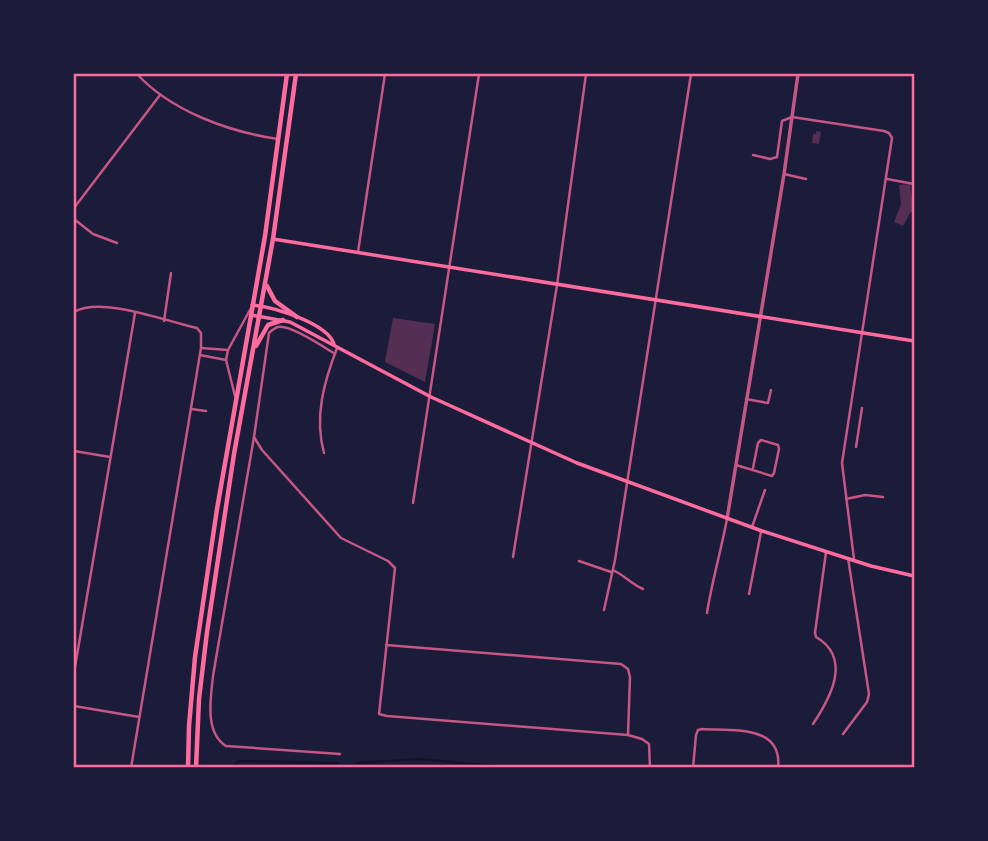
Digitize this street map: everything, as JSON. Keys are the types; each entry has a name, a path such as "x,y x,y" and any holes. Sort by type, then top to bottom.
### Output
{"main road":[{"path":"188,768 195,657 265,236 287,74"},
{"path":"196,768 205,644 233,454 267,281 296,74"},
{"path":"273,239 915,341"},
{"path":"267,281 268,290 275,301 331,336 336,345"},
{"path":"252,306 262,306 297,317"},
{"path":"251,315 283,320 336,345 431,397 530,443 727,519 826,552 915,576"},
{"path":"253,353 262,332 268,326 283,320"}],"street":[{"path":"137,74 160,95 178,106 229,128 278,139"},
{"path":"358,252 385,74"},
{"path":"413,503 480,74"},
{"path":"513,557 557,285 586,74"},
{"path":"604,611 691,74"},
{"path":"707,613 727,519 798,74"},
{"path":"74,208 160,95"},
{"path":"753,155 770,159 777,157 782,121 792,117 889,133 892,146 842,463 854,560"},
{"path":"784,174 806,179"},
{"path":"887,179 915,184"},
{"path":"74,219 93,234 117,243"},
{"path":"164,321 171,273"},
{"path":"236,398 226,360 228,350 252,306"},
{"path":"74,312 83,307 101,307 200,330 200,355 131,768"},
{"path":"74,673 135,313"},
{"path":"335,354 285,327 271,331 268,336 210,708 218,740 226,746 340,754"},
{"path":"324,453 320,431 321,409 325,379 336,345"},
{"path":"201,348 228,350"},
{"path":"200,355 226,360"},
{"path":"746,399 768,403 771,390"},
{"path":"856,447 862,408"},
{"path":"191,409 206,411"},
{"path":"847,426 859,428"},
{"path":"254,437 262,450 341,538 388,561 395,568 379,708 381,715 628,735 649,744 650,768"},
{"path":"736,465 772,476 778,444 761,440 753,468"},
{"path":"74,452 110,457"},
{"path":"752,527 765,490"},
{"path":"846,499 865,495 883,497"},
{"path":"749,594 762,531"},
{"path":"813,724 830,700 836,659 831,649 816,637 815,633 826,552"},
{"path":"843,734 867,702 869,694 848,558"},
{"path":"579,561 625,576 631,584 643,589"},
{"path":"74,635 80,636"},
{"path":"386,645 621,664 628,669 631,677 628,735"},
{"path":"74,706 139,717"},
{"path":"693,768 696,734 702,729 763,734 773,744 777,753 778,768"}],"building":[{"path":"816,131 821,132 819,144 812,143"},
{"path":"910,184 914,212 911,212 903,226 894,222 901,204 899,185"},
{"path":"393,318 435,324 425,382 385,362"}],"waterway":[{"path":"356,763 419,759 520,768"},
{"path":"232,768 239,761 338,763"}]}
